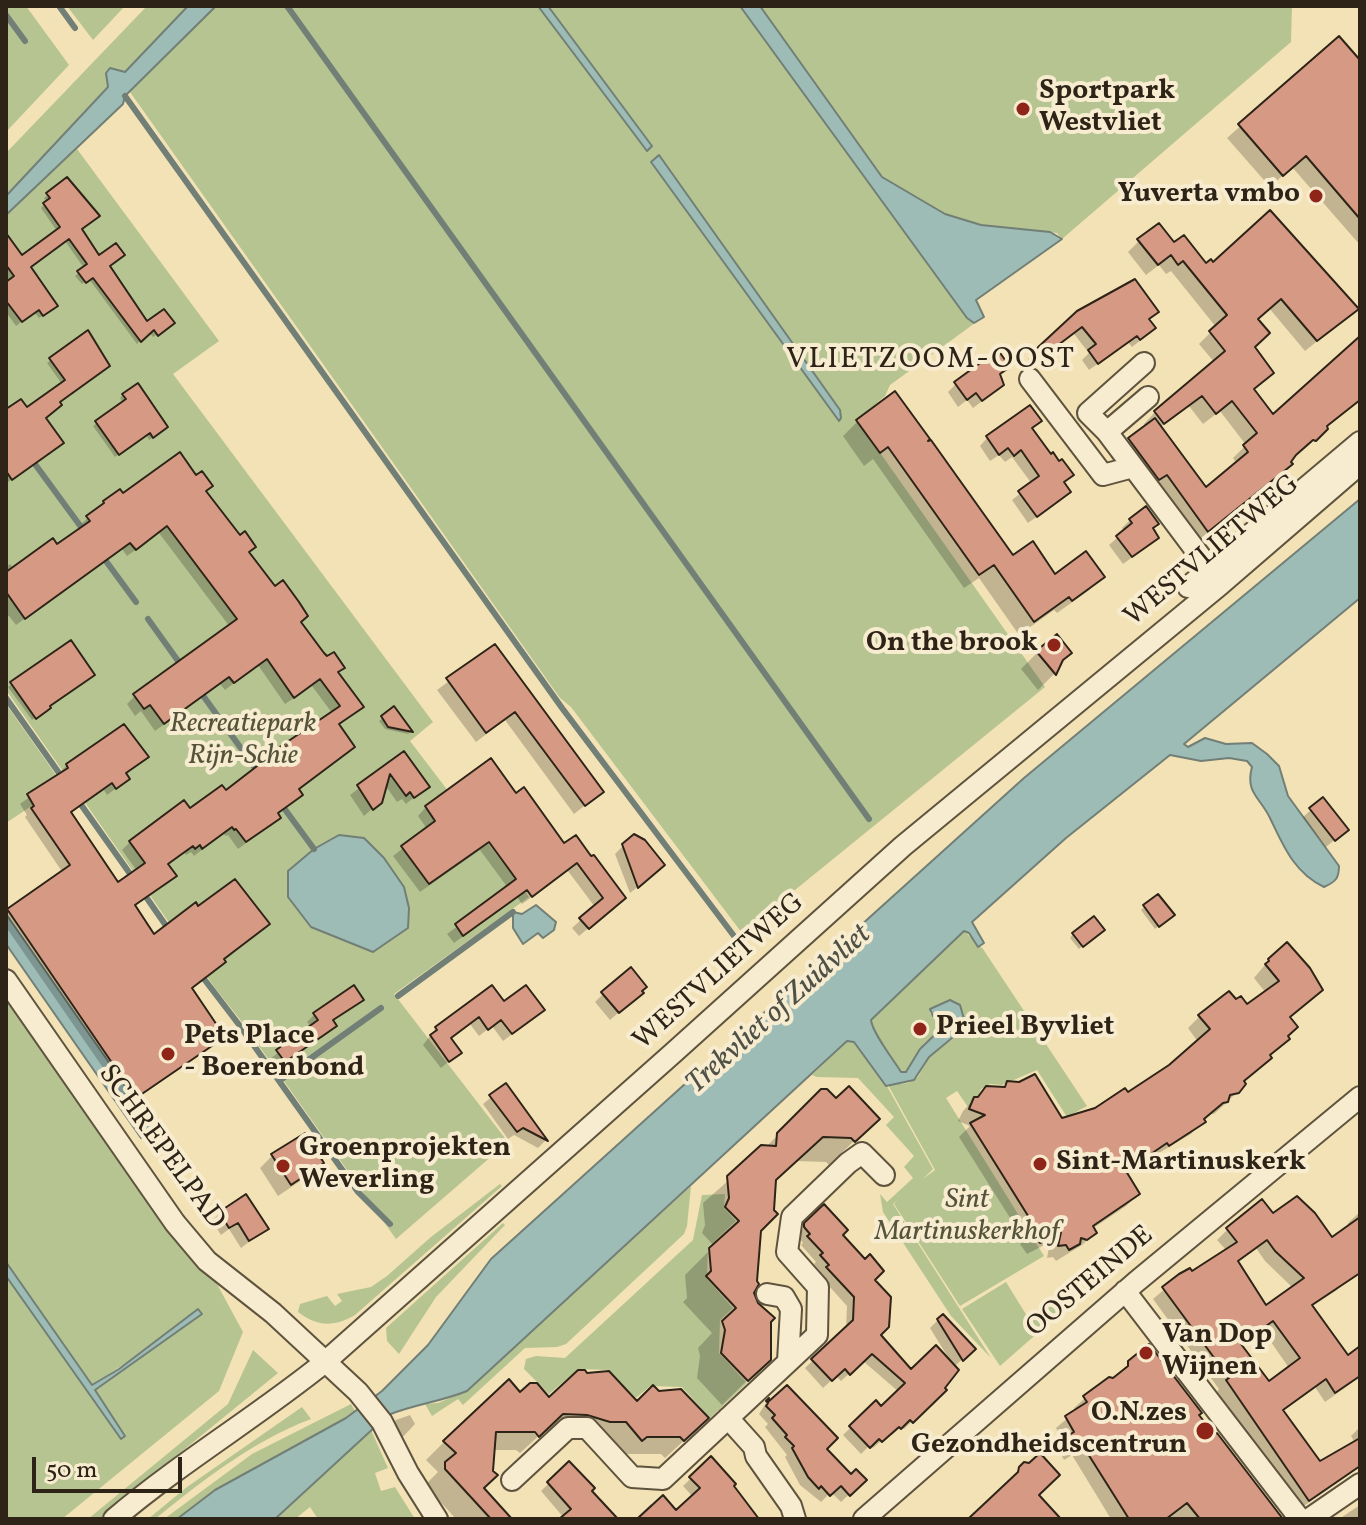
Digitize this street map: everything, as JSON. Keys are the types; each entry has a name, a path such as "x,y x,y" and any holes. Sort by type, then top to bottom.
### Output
{"street":[{"path":"1068,429 1144,363"},
{"path":"1030,379 1103,475 1133,467"},
{"path":"1107,432 1148,397"},
{"path":"1088,413 1107,432 1215,576"},
{"name":"WESTVLIETWEG","path":"114,1519 157,1483 325,1362 903,846 1215,576 1360,442"},
{"name":"WESTVLIETWEG","path":"1188,587 1215,576 1360,464"},
{"name":"SCHREPELPAD","path":"6,980 175,1223 207,1261 273,1313 366,1402 382,1422 408,1473 437,1519"},
{"name":"OOSTEINDE","path":"864,1519 1125,1291 1360,1097"},
{"path":"512,1480 568,1428 587,1428 632,1477 663,1479 817,1335 818,1287 787,1252 792,1217 862,1153 884,1175"},
{"path":"1125,1291 1300,1519"},
{"path":"767,1294 784,1297 791,1309 788,1361"},
{"path":"728,1418 754,1447 756,1456 791,1506 795,1519"},
{"path":"1309,1519 1360,1484"}],"green space":[{"path":"6,6 26,6 69,65 6,132"},
{"path":"67,6 125,6 93,40"},
{"path":"147,6 188,6 125,72 110,68 106,73 108,86 6,196 6,153"},
{"path":"216,6 538,6 647,151 652,145 548,6 740,6 967,318 975,323 890,385 885,396 857,420 1045,687 742,933 571,707 560,698 130,92","holes":["659,155 840,410 839,420 651,163"]},
{"name":"Sportpark Westvliet","path":"760,6 1292,6 1291,42 1062,239 1057,233 981,225 945,214 882,177"},
{"name":"Recreatiepark Rijn-Schie","path":"77,149 219,341 173,374 433,722 410,741 529,897 394,994 508,1142 396,1239 6,690 6,215"},
{"path":"6,704 63,785 6,823"},
{"name":"Sint Martinuskerkhof","path":"964,931 983,949 1087,1106 1067,1117 1037,1070 1002,1085 990,1084 981,1089 976,1103 968,1107 957,1091 946,1098 1044,1256 960,1306 894,1204 898,1200 893,1204 991,1358 951,1316 883,1212 880,1194 887,1202 913,1178 904,1167 914,1156 886,1125 894,1117 858,1078 812,1075 848,1041 854,1042 888,1088 933,1169 923,1179 935,1170 888,1085 908,1083 918,1077 929,1057 954,1038 950,1000 930,1009 930,1014 944,1016 945,1025 921,1049 906,1073 901,1072 870,1021"},
{"path":"6,994 211,1273 243,1332 219,1391 62,1519 6,1519 6,1276 121,1439 125,1436 95,1390 202,1313 92,1385 6,1262"},
{"path":"500,1184 502,1186 355,1315 326,1324 298,1312 300,1304 327,1296 335,1306 342,1301 337,1294 371,1287"},
{"path":"691,1186 684,1234 566,1344 525,1348 463,1405 458,1399 432,1416 425,1404 438,1403 467,1391"},
{"path":"725,1194 724,1208 736,1221 708,1247 707,1279 733,1308 720,1320 719,1353 747,1383 710,1418 682,1387 650,1386 636,1398 609,1370 578,1369 549,1394 524,1369 526,1359 536,1356 565,1358 693,1240 702,1195"},
{"path":"503,1223 505,1225 436,1297 399,1354 387,1341 386,1328"},
{"path":"1006,1282 1027,1316 1067,1293 1073,1302 1000,1366 962,1309"},
{"path":"253,1350 278,1373 99,1519 88,1519 228,1404"},
{"path":"351,1404 355,1411 346,1418 215,1490 177,1519 164,1519 252,1454"},
{"path":"302,1407 311,1419 249,1450 155,1519 148,1519 187,1487"},
{"path":"371,1430 388,1468 375,1473 381,1491 395,1487 415,1519 318,1519 310,1507 295,1519 276,1519"}],"water":[{"path":"188,6 216,6 125,96 123,104 6,215 6,196 108,87 106,73 110,68 125,72"},
{"path":"538,6 548,6 652,146 647,151"},
{"path":"740,6 760,6 882,177 945,214 981,225 1050,232 1062,239 976,300 984,317 974,323 967,318"},
{"path":"659,155 840,410 839,421 651,162"},
{"name":"Trekvliet of Zuidvliet","path":"1360,499 1360,598 1184,744 1188,747 1205,738 1226,744 1252,743 1267,754 1279,766 1288,796 1339,866 1334,882 1324,887 1297,866 1252,789 1252,767 1247,761 1229,758 1201,761 1170,755 1066,838 972,922 984,943 978,947 969,933 964,931 871,1020 901,1072 906,1072 920,1049 945,1025 944,1016 933,1016 930,1009 950,1000 960,1005 965,1022 963,1029 929,1057 914,1080 886,1086 854,1042 847,1041 467,1391 388,1415 275,1519 177,1519 215,1490 346,1418 382,1391 428,1345 491,1259 1024,778"},
{"path":"339,835 364,838 384,858 404,887 409,908 408,928 373,952 311,927 288,897 288,871 314,849"},
{"path":"536,905 556,922 554,930 543,938 538,933 523,944 513,928 513,912 522,914"},
{"path":"6,914 155,1129 150,1136 141,1138 6,944"},
{"path":"6,1262 92,1385 119,1369 198,1309 202,1314 95,1390 125,1436 121,1439 6,1276"}],"building":[{"path":"1339,36 1360,60 1360,219 1306,156 1283,176 1238,124"},
{"path":"67,177 100,216 82,229 99,255 116,243 125,255 110,266 147,321 164,309 175,323 158,336 154,330 141,342 93,278 86,283 77,271 87,264 69,239 31,267 58,306 43,316 39,310 22,322 6,301 6,282 14,276 6,265 6,233 22,255 60,227 43,203 50,198 46,193"},
{"path":"1270,210 1359,309 1317,341 1281,299 1258,319 1270,333 1255,347 1274,373 1254,389 1273,414 1360,336 1360,400 1327,426 1328,429 1316,441 1313,440 1296,455 1291,462 1293,464 1208,532 1167,475 1159,480 1128,438 1155,418 1206,487 1248,452 1243,445 1257,433 1232,401 1216,414 1202,396 1164,424 1154,411 1225,351 1209,331 1227,315 1183,261 1178,265 1171,255 1158,265 1137,239 1159,223 1174,242 1184,235 1206,263 1211,259 1213,262"},
{"path":"1135,279 1159,312 1149,319 1156,328 1140,340 1137,336 1098,364 1088,350 1096,344 1082,327 1041,358 1035,350 1077,311"},
{"path":"88,330 110,366 60,402 62,405 46,418 64,443 12,480 6,471 6,409 21,399 27,407 65,380 49,358"},
{"path":"998,350 1010,367 1000,374 1004,385 982,401 976,393 967,400 954,382"},
{"path":"138,383 168,427 153,438 150,433 119,455 95,421 126,399 122,394"},
{"path":"895,391 930,439 928,441 931,440 1013,555 1033,541 1055,574 1086,551 1105,577 1072,601 1069,597 1034,622 994,565 979,575 888,447 880,453 856,420"},
{"path":"1030,405 1042,421 1032,428 1051,454 1053,452 1059,461 1062,459 1074,475 1064,482 1071,492 1037,517 1018,491 1039,476 1021,450 1014,456 1008,448 999,455 986,436"},
{"path":"180,452 196,475 202,471 213,486 206,491 240,535 245,531 256,547 249,552 275,586 283,580 299,602 308,616 301,622 327,656 334,652 345,668 338,672 364,707 339,724 355,747 299,789 303,795 278,813 281,818 246,842 232,827 202,849 200,845 195,849 193,846 168,864 177,876 135,905 154,934 196,902 198,906 235,879 270,924 192,988 225,1037 136,1098 7,909 70,865 31,808 34,806 27,794 68,768 66,764 124,724 149,757 126,773 130,779 116,789 112,783 71,812 118,882 145,863 129,841 184,800 190,808 222,785 226,790 261,763 259,761 340,706 320,679 294,698 267,659 234,683 229,677 164,724 150,705 144,709 133,694 237,619 167,526 136,550 130,543 25,619 6,592 6,572 53,538 57,544 90,521 86,516 103,501 120,489 123,493"},
{"path":"1146,506 1159,524 1153,528 1159,538 1132,557 1116,536 1132,523 1129,519"},
{"name":"On the brook","path":"1057,634 1072,653 1063,660 1056,675 1036,651"},
{"path":"71,640 95,675 36,719 10,682"},
{"path":"495,644 604,792 585,806 515,712 486,733 446,678"},
{"path":"394,706 413,732 388,727 381,716"},
{"path":"404,751 430,787 414,798 410,792 406,796 390,774 382,803 373,810 357,785"},
{"path":"491,758 516,793 524,787 564,843 576,835 626,898 589,929 579,918 603,898 577,863 532,897 527,890 463,936 455,924 516,879 489,842 429,884 401,846 435,821 425,806"},
{"path":"1323,797 1349,830 1335,841 1309,808"},
{"path":"634,834 645,840 665,865 638,888 622,844"},
{"path":"1158,894 1175,915 1159,927 1143,905"},
{"path":"1094,916 1105,930 1083,947 1072,933"},
{"path":"1287,942 1310,968 1323,990 1290,1017 1298,1027 1288,1036 1290,1039 1244,1081 1246,1084 1239,1093 1230,1095 1228,1102 1204,1119 1206,1122 1169,1146 1167,1143 1126,1171 1140,1194 1093,1226 1097,1233 1087,1240 1081,1238 1080,1244 1069,1250 1066,1245 1058,1246 1061,1232 1040,1243 1031,1230 1035,1227 970,1123 985,1115 969,1109 974,1097 978,1097 986,1086 1005,1087 1007,1081 1019,1082 1035,1074 1062,1118 1095,1108 1125,1088 1128,1092 1169,1065 1210,1029 1198,1015 1229,991 1236,999 1241,996 1247,1004 1279,981 1265,964"},
{"path":"631,967 647,987 619,1013 601,992"},
{"path":"354,985 364,1000 333,1020 337,1026 285,1062 276,1050 318,1020 313,1013"},
{"path":"492,985 504,1001 526,985 545,1010 512,1034 501,1020 488,1030 479,1017 451,1038 462,1053 449,1062 430,1035 437,1030 435,1027"},
{"path":"506,1083 548,1141 523,1128 517,1132 489,1095"},
{"path":"849,1086 880,1119 855,1142 851,1138 823,1137 776,1180 774,1210 778,1214 761,1231 759,1284 754,1293 758,1303 775,1318 771,1322 771,1360 748,1381 721,1353 725,1330 722,1321 736,1308 706,1276 711,1271 709,1248 739,1221 725,1207 729,1198 727,1176 761,1145 776,1146 777,1133 821,1089 827,1089 836,1098"},
{"path":"305,1133 324,1163 291,1185 271,1154"},
{"path":"246,1194 269,1229 249,1241 238,1223 229,1228 219,1212"},
{"path":"1297,1196 1315,1213 1332,1237 1360,1217 1360,1273 1312,1305 1348,1355 1360,1346 1360,1376 1335,1393 1326,1379 1283,1410 1320,1461 1360,1438 1360,1466 1309,1501 1226,1380 1229,1378 1162,1287 1179,1274 1190,1268 1192,1271 1237,1242 1226,1228 1262,1199 1273,1213","holes":["1267,1240 1304,1278 1266,1305 1238,1261","1273,1321 1300,1358 1269,1381 1241,1344"]},
{"path":"824,1204 848,1230 843,1235 865,1259 870,1254 884,1271 875,1280 891,1297 889,1327 881,1335 911,1369 936,1345 959,1370 945,1388 947,1390 913,1423 910,1420 870,1448 849,1426 876,1400 881,1406 905,1383 872,1354 850,1375 845,1369 832,1381 811,1359 853,1320 854,1297 826,1267 829,1265 820,1255 823,1253 807,1236 810,1234 804,1227 804,1223"},
{"path":"943,1314 976,1349 963,1361 937,1319"},
{"path":"1149,1344 1202,1413 1199,1415 1214,1434 1217,1433 1283,1519 1200,1519 1187,1503 1166,1519 1129,1519 1083,1446 1076,1451 1067,1436 1074,1432 1065,1416 1087,1402 1083,1396 1109,1377 1113,1378"},
{"path":"578,1370 587,1373 609,1371 637,1401 653,1385 659,1391 681,1389 709,1418 684,1441 680,1437 647,1437 642,1441 626,1422 610,1422 587,1415 563,1414 539,1437 535,1432 496,1432 493,1471 498,1475 484,1488 512,1519 491,1519 445,1469 445,1462 456,1453 443,1441 509,1379 520,1392 530,1383 537,1383 549,1397"},
{"path":"787,1385 838,1438 827,1449 851,1474 856,1469 867,1480 850,1496 841,1486 830,1496 821,1486 819,1489 808,1477 792,1448 794,1446 785,1437 787,1435 772,1418 775,1415 766,1406 766,1401"},
{"path":"1040,1453 1060,1475 1039,1495 1061,1519 968,1519 1018,1472 1024,1462 1029,1463"},
{"path":"711,1456 736,1484 734,1486 759,1519 637,1519 663,1495 676,1510 700,1488 689,1477"},
{"path":"569,1461 595,1488 592,1491 618,1519 559,1519 571,1509 547,1482"}],"waterway":[{"path":"59,6 75,28"},
{"path":"287,6 869,819"},
{"path":"6,15 25,41"},
{"path":"125,96 562,708 734,936"},
{"path":"32,460 84,531"},
{"path":"103,557 136,602"},
{"path":"148,619 181,665"},
{"path":"199,690 258,772"},
{"path":"6,698 64,780"},
{"path":"77,799 133,878"},
{"path":"281,804 314,849"},
{"path":"144,894 169,930"},
{"path":"398,996 513,912"},
{"path":"201,975 358,1192 390,1224"},
{"path":"279,1081 381,1008"}],"place":[{"name":"Sportpark Westvliet","path":"1023,109"},
{"name":"Yuverta vmbo","path":"1316,196"},
{"name":"On the brook","path":"1054,645"},
{"name":"Prieel Byvliet","path":"920,1029"},
{"name":"Pets Place - Boerenbond","path":"168,1054"},
{"name":"Sint-Martinuskerk","path":"1040,1164"},
{"name":"Groenprojekten Weverling","path":"283,1166"},
{"name":"Van Dop Wijnen","path":"1146,1353"},
{"name":"O.N.zes Gezondheidscentrun","path":"1205,1431"}],"district":[{"name":"VLIETZOOM-OOST","path":"931,361"}]}
